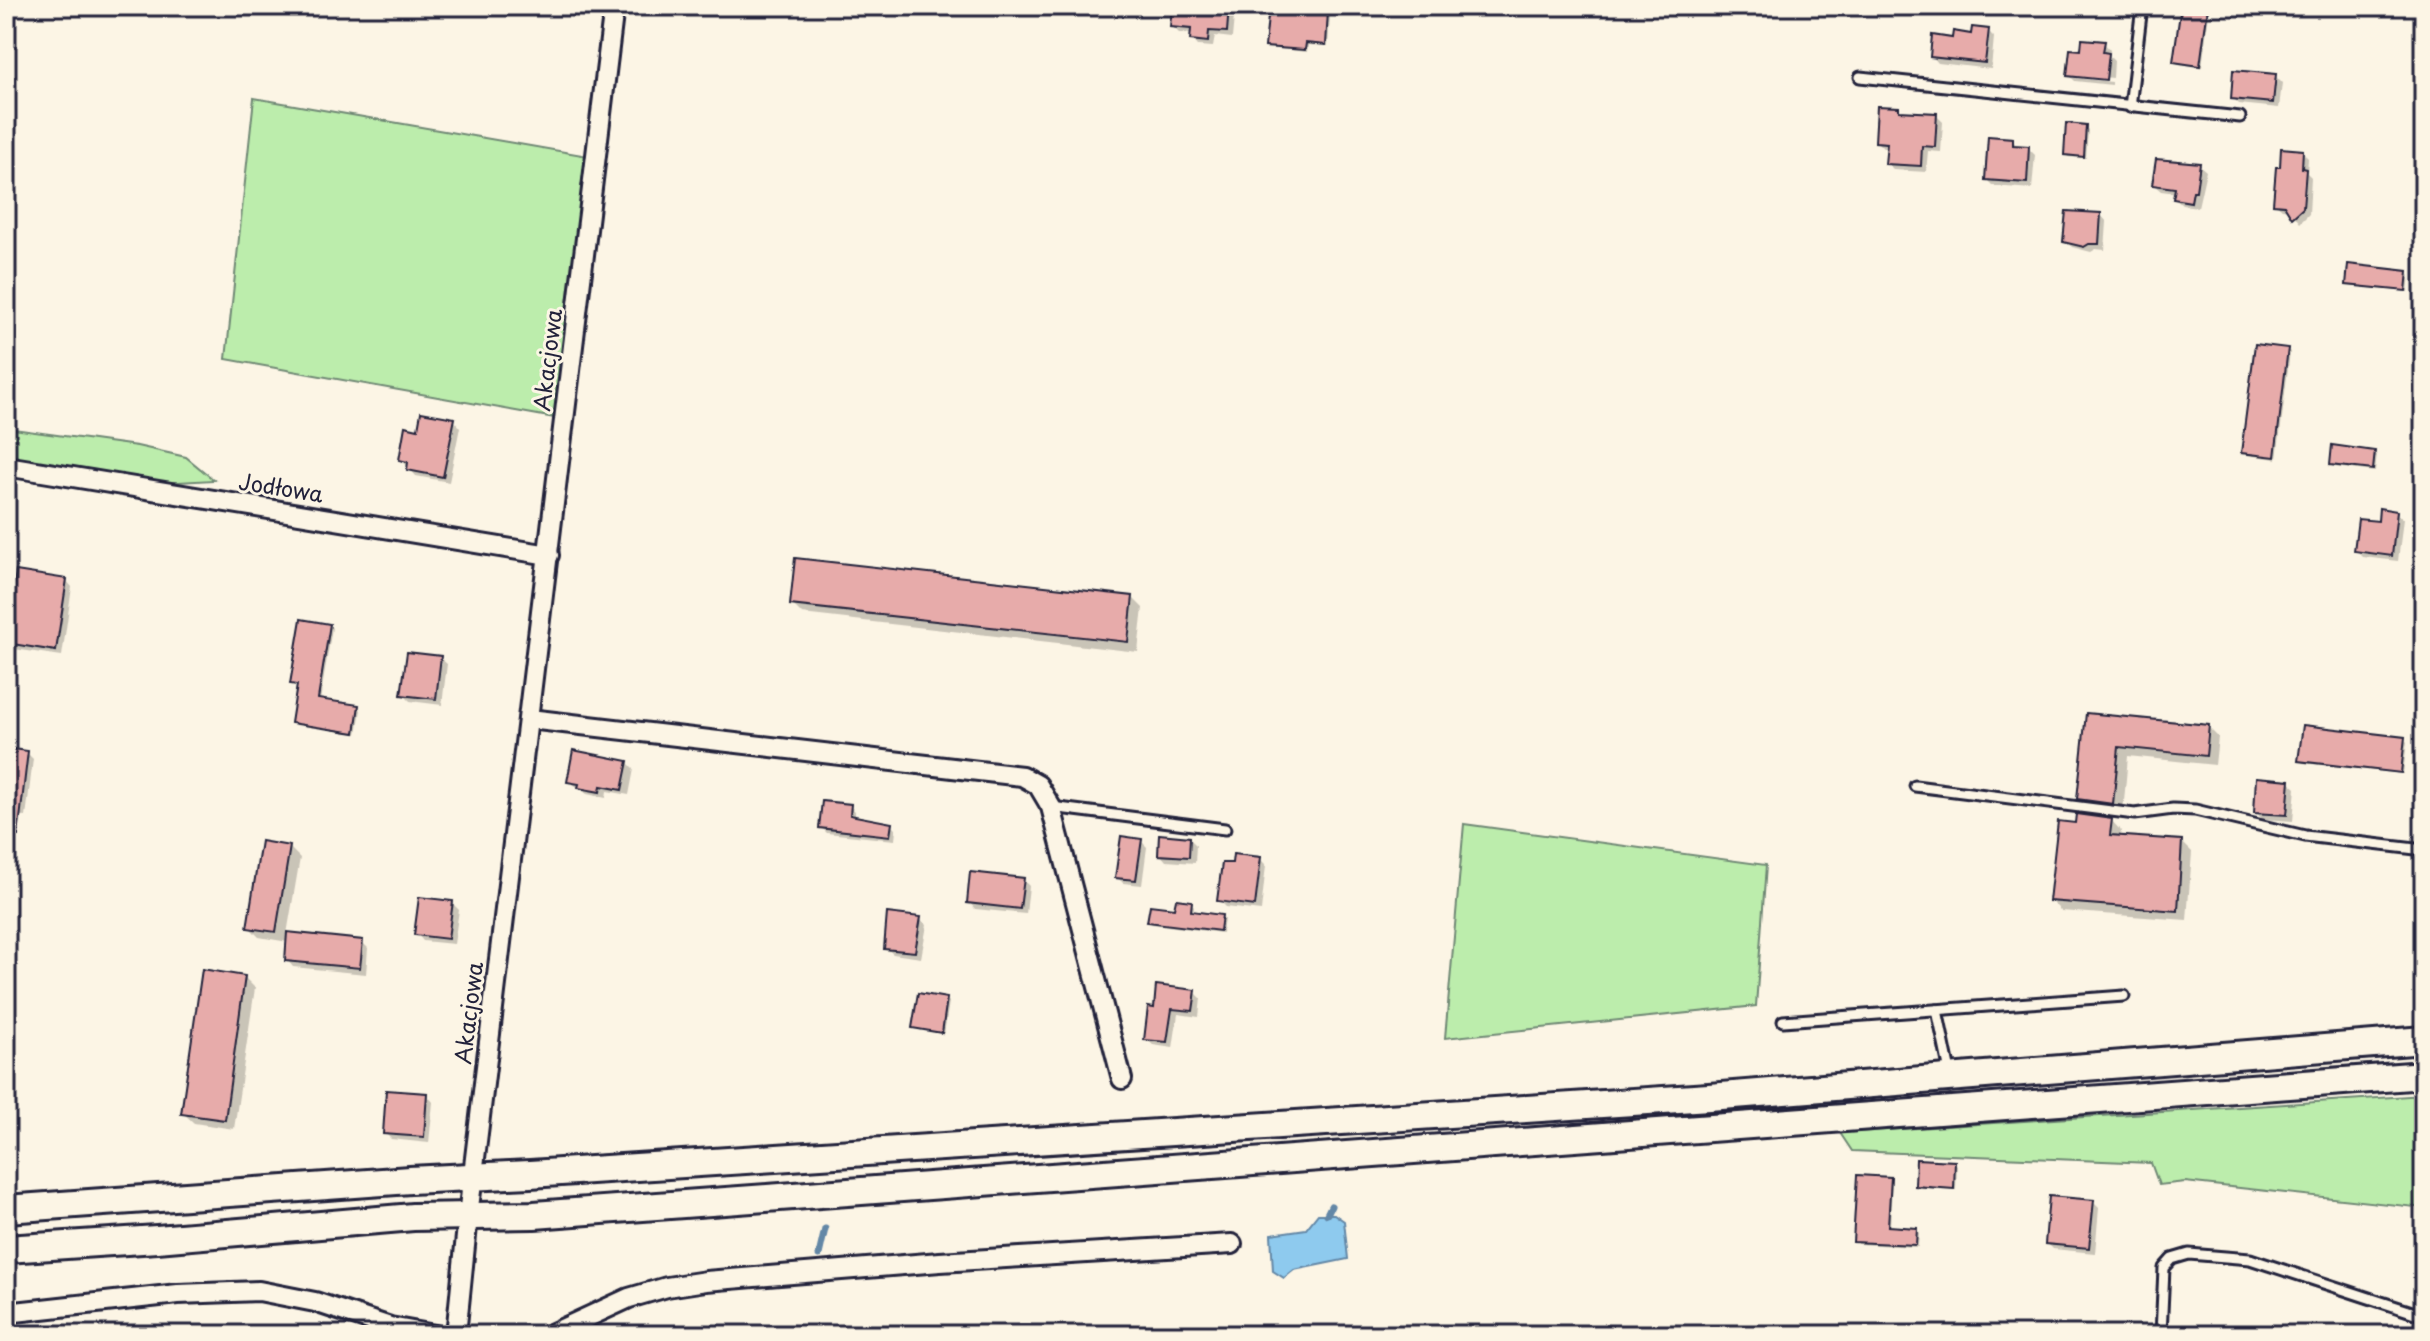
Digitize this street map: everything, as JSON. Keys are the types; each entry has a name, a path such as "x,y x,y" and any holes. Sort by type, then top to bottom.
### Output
{"main road":[{"path":"6,1209 1709,1097 2424,1040"},
{"path":"6,1249 413,1217 534,1215 927,1187 2424,1075"}],"street":[{"name":"Akacjowa","path":"456,1335 472,1177 614,6"},
{"name":"Jodłowa","path":"6,466 549,555"},
{"path":"529,719 1022,776 1038,785 1051,807 1122,1079"},
{"path":"549,1335 629,1298 667,1287 706,1281 940,1262 1232,1244"},
{"path":"6,1313 178,1294 259,1291 315,1302 390,1327 435,1335"}],"lane":[{"path":"2130,107 2142,6"},
{"path":"1860,77 2240,117"},
{"path":"1915,786 2135,814 2173,809 2195,810 2305,836 2424,850"},
{"path":"1051,807 1225,829"},
{"path":"1783,1021 2124,996"},
{"path":"1937,1010 1951,1078"},
{"path":"2161,1335 2164,1268 2172,1259 2189,1254 2250,1259 2424,1316"}],"green space":[{"path":"254,98 588,156 555,418 226,359"},
{"path":"6,428 137,446 186,457 214,480 161,483 6,457"},
{"path":"1464,824 1766,865 1756,1006 1445,1038"},
{"path":"2424,1095 2424,1208 2185,1182 2159,1185 2151,1163 1852,1151 1840,1133"}],"water":[{"path":"1318,1214 1334,1214 1344,1221 1348,1259 1294,1270 1284,1278 1273,1271 1271,1234 1306,1229"}],"building":[{"path":"1172,6 1229,6 1227,32 1209,31 1208,42 1190,40 1191,29 1170,27"},
{"path":"1269,6 1328,11 1326,45 1306,43 1305,50 1265,47"},
{"path":"2181,6 2208,7 2200,66 2173,62"},
{"path":"1972,27 1989,29 1985,63 1930,57 1932,35 1952,38 1953,31 1971,34"},
{"path":"2082,39 2105,41 2103,52 2109,53 2106,80 2067,76 2070,49 2081,50"},
{"path":"2233,70 2276,74 2273,103 2231,99"},
{"path":"1877,106 1899,107 1899,111 1937,113 1935,147 1922,146 1921,166 1885,164 1887,143 1875,142"},
{"path":"2066,123 2086,125 2084,157 2064,155"},
{"path":"1988,136 2013,138 2013,145 2029,146 2027,183 1985,180"},
{"path":"2281,148 2303,150 2302,168 2306,169 2303,208 2292,218 2284,205 2273,204"},
{"path":"2156,159 2200,163 2191,202 2173,199 2175,188 2152,185"},
{"path":"2066,211 2101,213 2099,244 2084,247 2063,242"},
{"path":"2348,264 2408,271 2406,291 2346,285"},
{"path":"2255,344 2288,348 2275,457 2241,453"},
{"path":"421,412 455,418 443,477 407,470 408,462 399,460 405,426 418,429"},
{"path":"2332,445 2375,451 2373,470 2330,465"},
{"path":"2379,508 2397,511 2392,556 2354,551 2358,519 2378,521"},
{"path":"795,558 1133,596 1128,642 790,605"},
{"path":"16,571 67,579 56,651 6,643"},
{"path":"301,619 330,624 318,699 359,705 355,733 291,723 297,685 290,684"},
{"path":"407,652 441,656 436,699 401,695"},
{"path":"2086,713 2209,725 2206,756 2119,747 2113,804 2077,799"},
{"path":"2303,725 2405,737 2401,773 2298,761"},
{"path":"6,748 28,751 18,836 6,835"},
{"path":"573,750 628,761 622,790 601,786 600,792 578,788 579,784 567,782"},
{"path":"2256,777 2290,780 2287,815 2254,813"},
{"path":"822,801 851,804 850,815 892,823 890,836 819,828"},
{"path":"2076,814 2112,819 2110,835 2182,840 2178,911 2049,901 2058,821 2075,823"},
{"path":"1159,834 1190,837 1189,857 1158,855"},
{"path":"1121,836 1142,839 1136,880 1115,878"},
{"path":"261,841 290,846 276,932 247,928"},
{"path":"1233,854 1261,857 1255,906 1217,901 1222,863 1232,863"},
{"path":"970,872 1024,878 1020,909 967,903"},
{"path":"419,897 453,901 448,939 414,935"},
{"path":"1176,899 1192,901 1191,911 1222,915 1220,931 1147,922 1150,905 1174,908"},
{"path":"887,913 921,917 915,952 884,949"},
{"path":"287,932 363,940 360,968 285,961"},
{"path":"202,969 245,976 225,1120 181,1114"},
{"path":"1156,985 1196,990 1193,1011 1172,1009 1167,1042 1144,1040 1148,1007 1154,1008"},
{"path":"918,993 947,998 942,1033 912,1028"},
{"path":"386,1090 427,1093 424,1137 383,1134"},
{"path":"1916,1159 1955,1161 1954,1189 1915,1186"},
{"path":"1857,1175 1891,1177 1888,1226 1917,1228 1916,1245 1853,1242"},
{"path":"2049,1196 2094,1200 2089,1248 2045,1244"}],"waterway":[{"path":"1327,1214 1331,1206"},
{"path":"819,1255 825,1229"}]}
